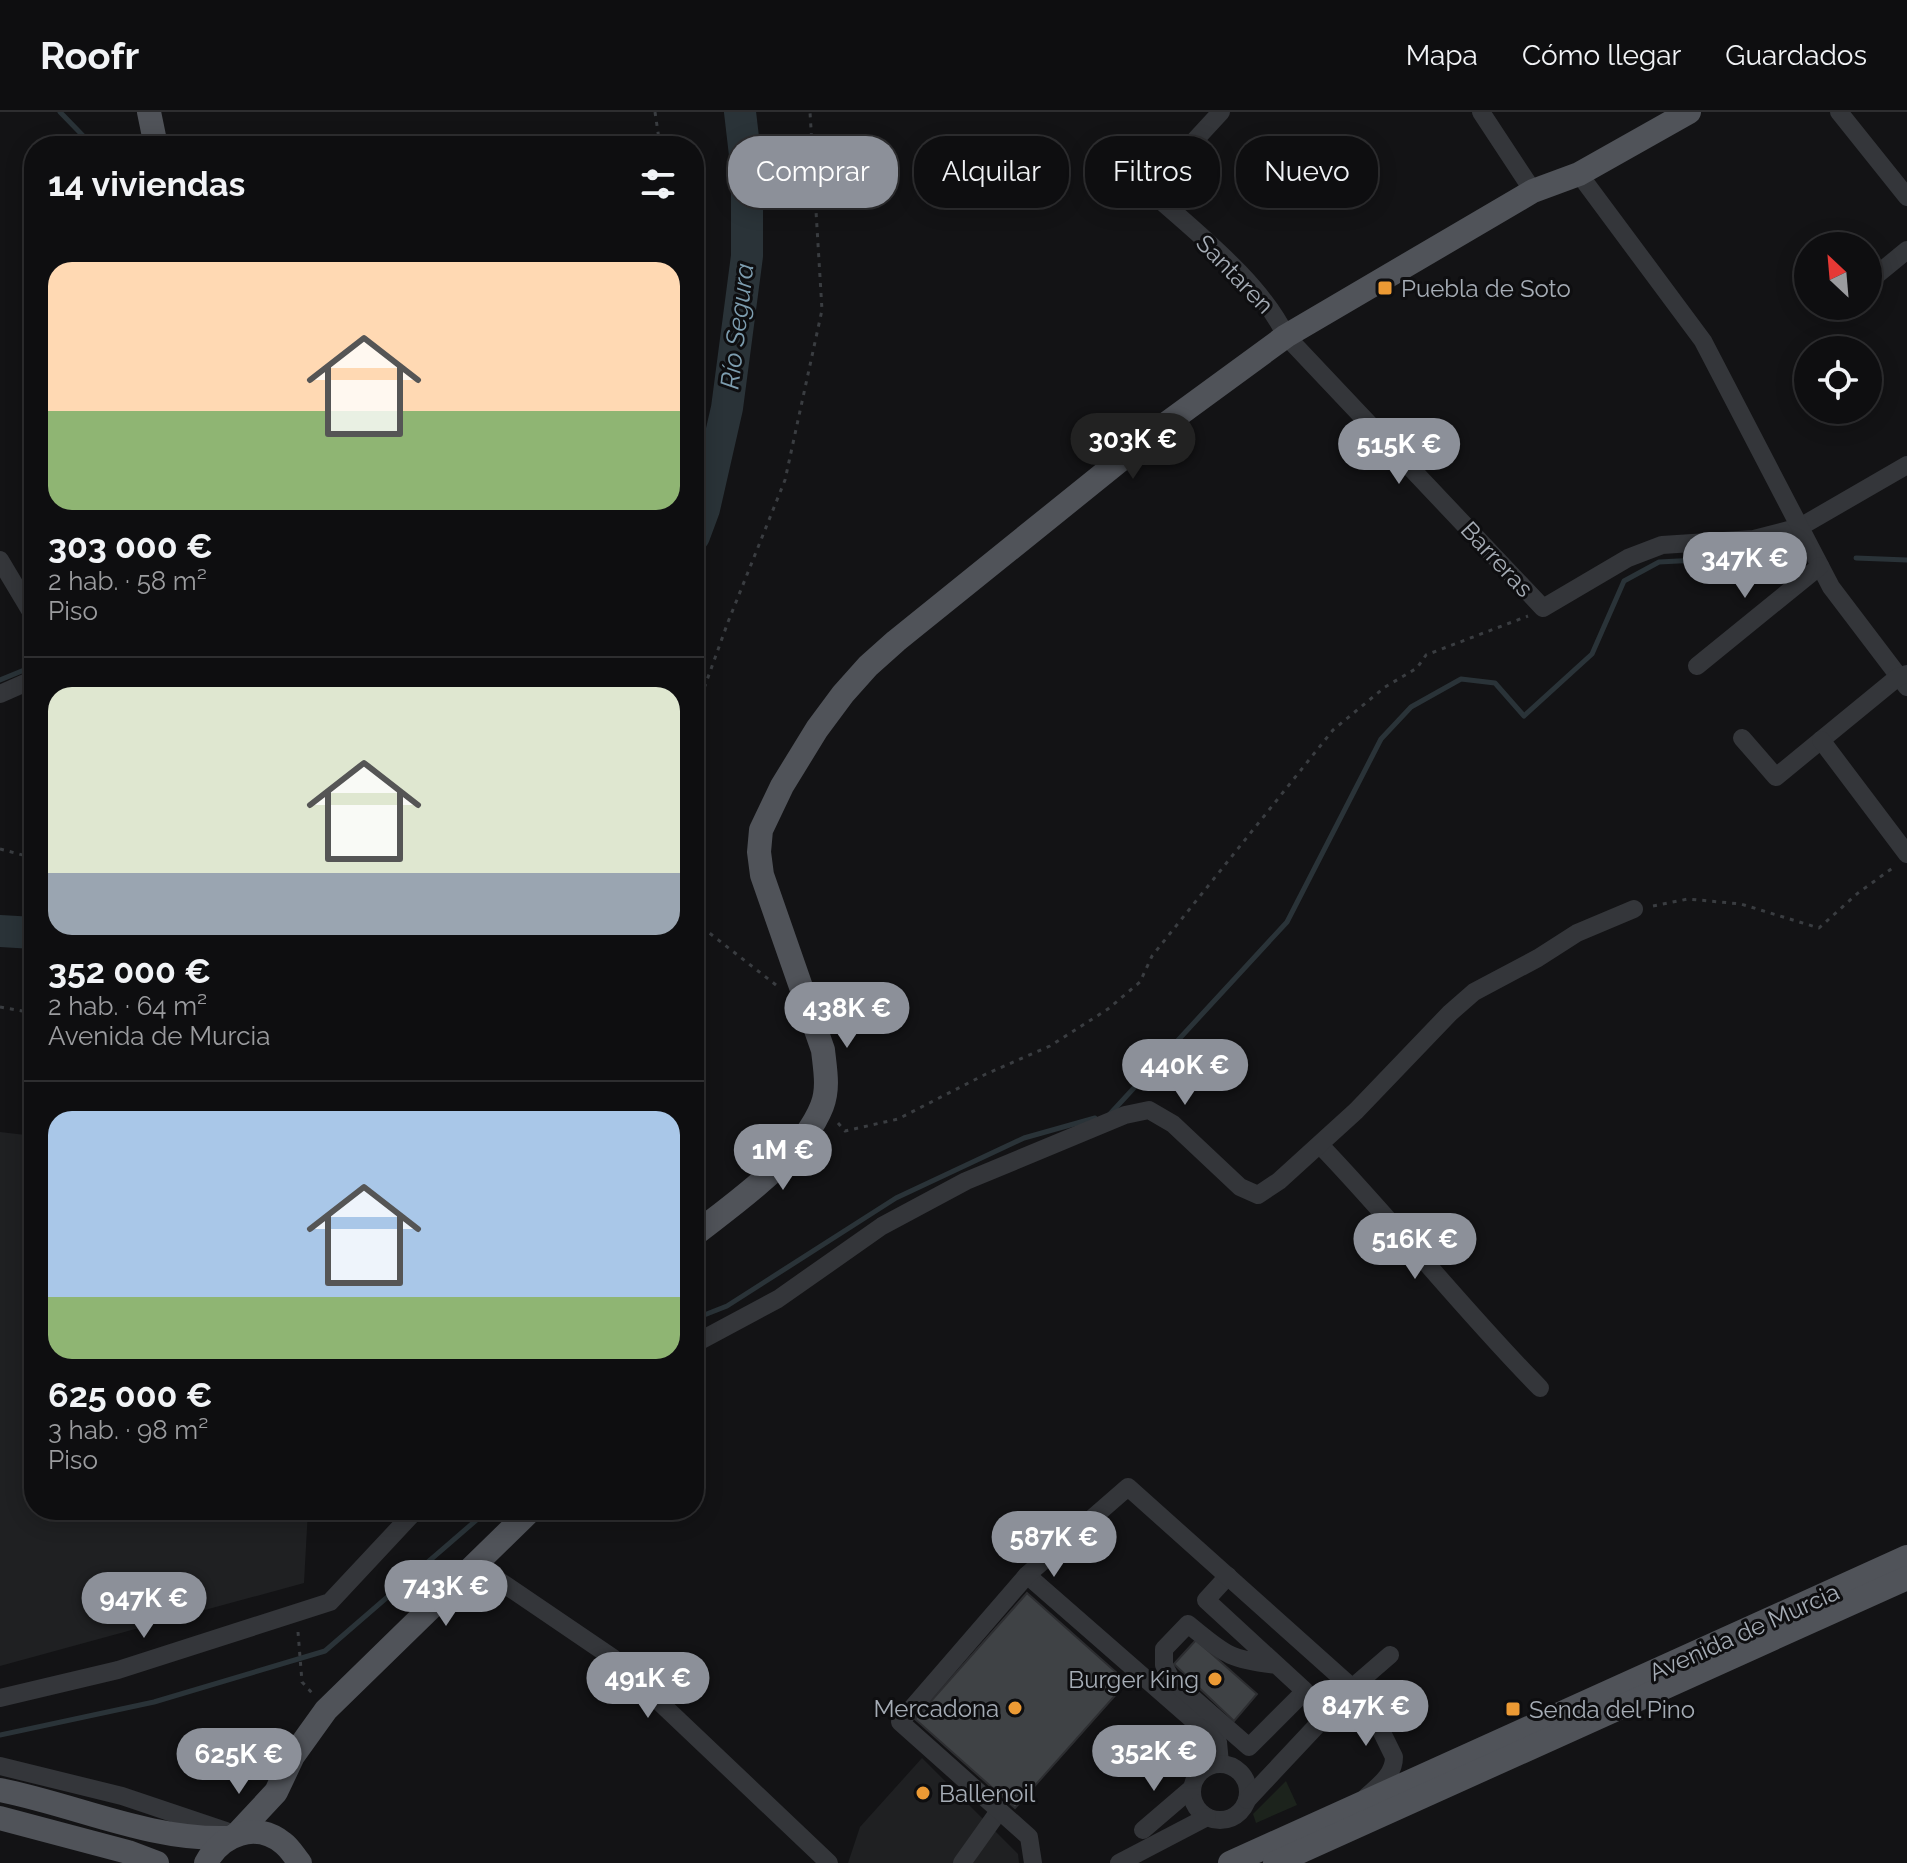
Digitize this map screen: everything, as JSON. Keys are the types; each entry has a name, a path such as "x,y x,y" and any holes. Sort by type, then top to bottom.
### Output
{"main road":[{"path":"149,112 154,136"},
{"path":"704,1227 790,1153 809,1129 822,1105 827,1081 823,1050 773,912 759,852 761,830 770,808 817,729 860,675 896,641 1159,429 1286,336 1533,191 1579,174 1683,113"},
{"path":"206,1863 211,1854 276,1792 293,1756 326,1710 521,1520"},
{"name":"Avenida de Murcia","path":"1582,1715 1907,1557"},
{"name":"Avenida de Murcia","path":"1275,1863 1502,1751 1907,1578"},
{"name":"Avenida de Murcia","path":"1230,1863 1358,1804 1502,1751"},
{"path":"0,1790 42,1798 161,1833 187,1837 260,1832 281,1840 296,1858"},
{"path":"276,1792 296,1858"},
{"path":"0,1818 128,1852 157,1863"}],"street":[{"name":"Santaren","path":"1221,112 1149,190 1228,263 1277,318 1286,336"},
{"path":"1481,112 1533,191"},
{"path":"1839,112 1907,197"},
{"path":"1579,174 1703,341 1831,587 1904,679 1776,777 1742,738"},
{"path":"1882,271 1907,250"},
{"name":"Barreras","path":"1286,336 1543,608"},
{"path":"1543,608 1604,571 1662,545 1754,539 1800,527 1907,465"},
{"path":"0,560 24,600"},
{"path":"1697,666 1820,566"},
{"path":"0,694 24,683"},
{"path":"1821,740 1901,860"},
{"path":"704,1339 778,1299 882,1226 966,1181 1125,1115 1149,1110 1173,1124 1240,1187 1258,1195 1320,1145 1474,992 1577,933 1634,909"},
{"path":"1320,1145 1540,1388"},
{"path":"1033,1863 1029,1837 900,1722 1027,1575 1128,1487 1366,1700 1394,1757 1394,1767 1358,1804"},
{"path":"0,1698 118,1670 330,1602 407,1520"},
{"path":"476,1565 613,1658 829,1863"},
{"path":"1027,1575 1218,1742 1220,1763"},
{"path":"1228,1576 1206,1600 1305,1691 1249,1747 1171,1679 1164,1665 1164,1649 1188,1624 1225,1654 1242,1661 1276,1665"},
{"path":"1192,1788 1195,1805 1207,1817 1225,1820 1234,1817 1353,1687 1390,1655"},
{"path":"1294,1703 1320,1723"},
{"path":"1143,1830 1192,1788 1199,1773 1212,1765 1229,1765 1244,1776 1248,1785 1247,1800"},
{"path":"0,1766 122,1796 232,1836"},
{"path":"962,1863 999,1811"},
{"path":"1119,1863 1207,1817"}],"path":[{"path":"655,112 659,136"},
{"path":"704,688 785,480 822,310 810,112"},
{"path":"822,1105 845,1131 898,1119 986,1074 1050,1046 1108,1009 1140,982 1152,956 1333,730 1385,687 1417,668 1426,655 1543,608"},
{"path":"0,849 24,855"},
{"path":"1634,909 1688,899 1741,904 1819,928 1901,860"},
{"path":"704,929 775,985 807,1001"},
{"path":"0,1007 24,1011"},
{"path":"299,1638 302,1682"}],"shaded area":[{"path":"0,1132 24,1135 24,1520 307,1520 304,1583 0,1666"},
{"name":"Ballenoil","path":"922,1758 1018,1854 1019,1863 848,1863 860,1827"},
{"path":"1286,1781 1297,1805 1256,1823 1253,1814"}],"building":[{"name":"Mercadona","path":"1027,1593 1127,1682 1015,1808 915,1719"},
{"name":"Burger King","path":"1196,1640 1257,1694 1234,1721 1174,1664"}],"waterway":[{"path":"60,112 83,136"},
{"name":"Río Segura","path":"704,509 727,408 747,256 747,172 740,112"},
{"path":"1109,1115 1287,922 1381,739 1411,707 1461,679 1495,683 1524,716 1592,654 1624,581 1659,562 1793,555"},
{"path":"1856,558 1907,560"},
{"path":"0,680 24,670"},
{"name":"Río Segura","path":"0,931 24,932"},
{"path":"704,1315 727,1306 896,1198 1024,1138 1095,1118"},
{"path":"0,1735 154,1702 325,1651 476,1520"}],"place":[{"name":"Puebla de Soto","path":"1385,288"},
{"name":"Burger King","path":"1215,1679"},
{"name":"Mercadona","path":"1015,1708"},
{"name":"Senda del Pino","path":"1513,1709"},
{"name":"Ballenoil","path":"923,1793"}]}
